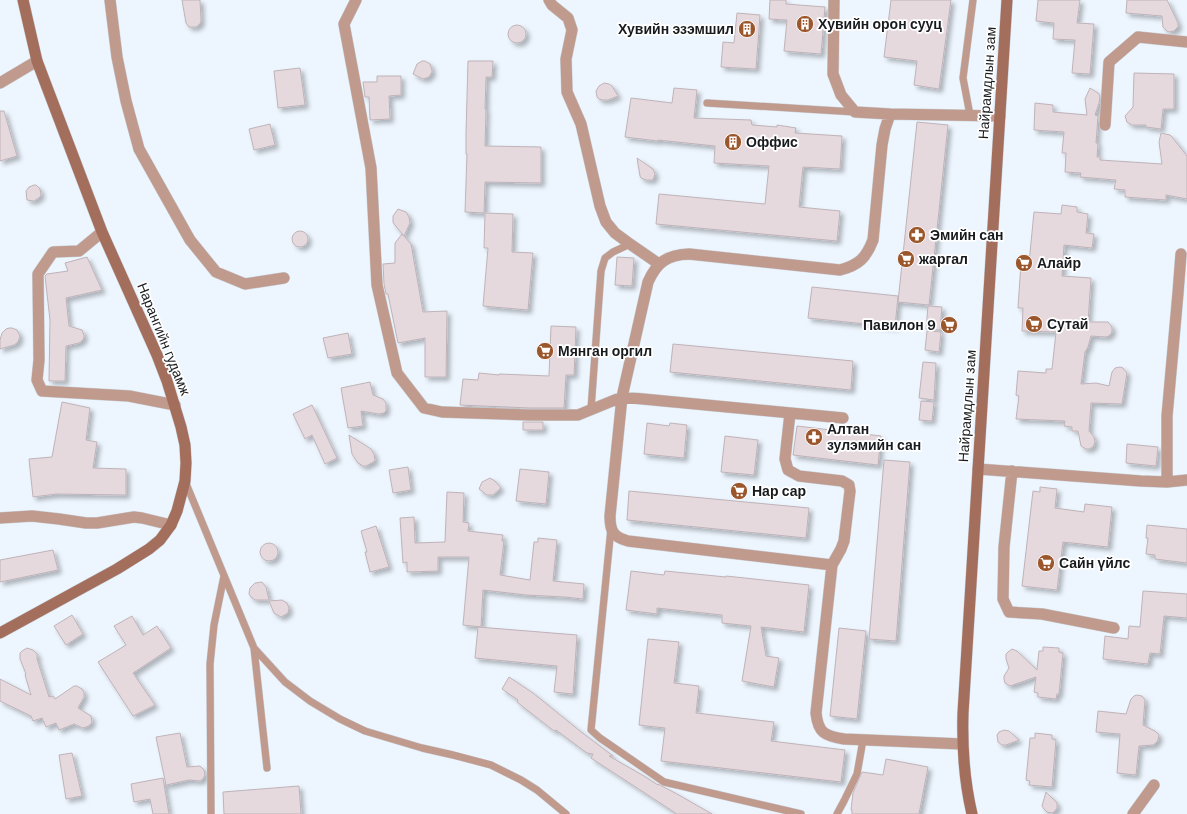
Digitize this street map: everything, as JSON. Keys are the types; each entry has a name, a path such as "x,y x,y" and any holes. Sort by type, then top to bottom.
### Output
{"main road":[{"name":"Нарангийн гудамж","path":"0,633 138,557 160,540 171,525 177,511 185,481 186,463 185,445 175,405 167,381 157,355 102,232 37,61 23,0"},
{"name":"Найрамдлын зам","path":"972,814 964,767 962,744 963,713 1007,0"}],"street":[{"path":"110,0 117,57 126,101 139,149 190,240 216,272 245,284 284,278"},
{"path":"356,0 344,24 371,168 377,284 397,373 424,408 442,412 530,415 578,414 622,397 843,418"},
{"path":"549,0 552,5 568,18 572,30 566,59 567,92 581,124 600,206 606,222 615,233 659,264"},
{"path":"834,0 833,74 841,95 855,112 1000,116"},
{"path":"1105,125 1109,62 1138,37 1187,42"},
{"path":"0,83 37,61"},
{"path":"832,565 628,541 617,537 611,528 610,508 622,397 648,282 652,272 659,264 668,258 689,254 840,270 851,267 861,260 869,251 873,240 882,145 890,114"},
{"path":"102,232 79,251 53,252 38,274 39,360 37,380 42,391 129,396 175,405"},
{"path":"1167,482 1167,416 1181,254"},
{"path":"790,413 785,459 788,470 798,476 842,481 847,483 850,488 844,541 832,565 816,713 819,728 831,737 863,740 962,744"},
{"path":"978,469 1141,481 1167,482 1187,480"},
{"path":"1012,471 1004,547 1003,599 1009,612 1042,614 1114,628"},
{"path":"0,518 32,516 97,523 134,517 154,520 171,525"},
{"path":"1133,814 1154,785"}],"lane":[{"path":"970,115 963,78 973,0"},
{"path":"707,103 855,112"},
{"path":"591,409 602,270 606,258 613,252 630,244"},
{"path":"185,481 254,648 267,768"},
{"path":"611,528 591,730 600,738 664,782 801,814"},
{"path":"211,814 210,664 214,624 224,576"},
{"path":"254,648 285,682 310,701 340,719 365,731 422,748 453,754 491,765 537,790 566,814"},
{"path":"837,814 857,774 863,740"}],"building":[{"path":"182,0 200,0 201,21 196,27 189,27 186,23"},
{"name":"Хувийн орон сууц","path":"770,0 786,0 786,4 825,7 821,54 784,51 787,20 769,19"},
{"path":"891,0 951,0 939,89 914,85 917,61 884,57"},
{"path":"1038,0 1080,0 1077,23 1094,24 1090,74 1072,73 1075,40 1053,39 1054,23 1036,21"},
{"path":"1127,0 1167,0 1178,23 1178,27 1174,31 1169,32 1163,27 1162,16 1126,13"},
{"name":"Хувийн эзэмшил","path":"737,13 760,15 756,69 721,67 723,42 734,43"},
{"path":"517,25 523,28 526,34 523,40 517,43 511,40 508,34 511,28"},
{"path":"422,61 430,64 432,70 429,77 423,79 413,74 417,64"},
{"path":"468,61 493,61 492,77 486,77 485,146 541,147 541,183 485,182 484,213 465,212"},
{"path":"300,68 305,105 278,108 274,71"},
{"path":"1134,73 1174,74 1174,109 1163,109 1161,129 1146,127 1146,125 1132,125 1127,122 1125,116 1133,107"},
{"path":"377,76 401,76 401,95 389,96 390,119 370,120 369,97 365,97 363,82 377,82"},
{"path":"604,83 612,86 618,96 608,100 599,99 596,91 599,86"},
{"path":"674,88 697,90 694,118 751,120 752,125 777,127 777,125 796,128 795,133 842,136 840,169 803,167 799,207 840,211 837,241 656,224 659,194 765,204 769,166 714,163 715,146 625,137 631,98 672,103"},
{"path":"1090,88 1100,96 1095,115 1098,116 1096,143 1098,143 1097,157 1100,157 1100,160 1162,164 1159,142 1161,133 1170,135 1187,156 1187,199 1166,195 1166,200 1125,197 1125,190 1114,189 1116,180 1080,177 1081,173 1065,172 1066,153 1062,153 1064,132 1034,130 1035,103 1053,105 1053,112 1087,115 1085,99"},
{"path":"0,111 4,111 17,156 0,161"},
{"path":"917,122 948,125 929,305 898,302"},
{"path":"270,124 275,145 254,150 249,129"},
{"path":"637,158 653,169 655,174 653,180 641,178"},
{"path":"34,185 40,189 41,195 34,201 27,200 26,191 29,187"},
{"path":"1062,205 1077,207 1077,212 1088,214 1086,233 1094,234 1092,248 1064,245 1062,276 1091,278 1088,322 1108,322 1112,327 1112,332 1109,336 1091,336 1085,352 1081,384 1096,383 1109,386 1112,372 1115,368 1123,368 1127,373 1122,404 1091,403 1089,431 1094,437 1095,442 1093,447 1089,449 1081,446 1078,431 1072,431 1072,427 1064,426 1065,421 1016,419 1019,396 1016,395 1018,371 1046,373 1046,369 1052,369 1056,332 1022,331 1023,308 1018,308 1021,263 1029,263 1034,212 1061,214"},
{"path":"398,209 406,212 409,217 410,223 404,236 393,222 393,216"},
{"path":"485,213 513,214 512,252 533,253 528,310 483,306 488,248 484,248"},
{"path":"300,231 306,233 308,239 306,245 300,247 294,245 292,239 294,233"},
{"path":"402,234 411,244 423,312 447,311 446,377 425,377 425,338 398,343 388,294 386,294 384,284 383,264 395,263 395,243"},
{"path":"87,257 102,290 66,298 69,326 82,330 84,337 79,343 66,346 65,381 49,381 50,320 45,276 47,274 68,271 65,263"},
{"path":"617,257 634,258 632,286 615,285"},
{"path":"812,287 898,296 895,327 808,318"},
{"path":"928,306 942,307 940,330 926,329"},
{"path":"551,326 576,327 574,375 566,375 564,408 460,405 463,379 478,380 479,373 549,376"},
{"path":"9,328 17,330 20,336 18,342 14,345 0,349 2,333"},
{"path":"927,331 941,332 939,352 925,350"},
{"path":"348,333 352,354 328,358 323,338"},
{"path":"673,344 853,361 851,390 670,372"},
{"path":"923,362 936,363 934,400 919,398"},
{"path":"370,382 373,395 383,399 386,403 386,411 379,414 361,411 363,426 348,428 341,388"},
{"path":"921,401 934,402 932,421 919,420"},
{"path":"62,402 90,408 86,440 97,442 93,468 126,469 126,495 56,494 33,497 29,459 52,457"},
{"path":"312,405 337,458 325,464 312,435 305,439 293,414"},
{"path":"523,422 543,422 543,430 523,430"},
{"path":"647,423 669,426 670,423 687,425 684,458 644,454"},
{"path":"797,426 881,436 878,465 793,455"},
{"path":"349,435 371,449 374,454 375,461 366,466 358,463 352,454"},
{"path":"725,436 758,440 754,475 721,472"},
{"path":"1127,444 1158,447 1156,466 1126,463"},
{"path":"884,460 910,462 896,641 869,639"},
{"path":"408,467 411,490 393,493 389,470"},
{"path":"520,469 549,472 546,504 516,501"},
{"path":"490,478 501,488 493,495 487,495 479,489 482,482"},
{"path":"1040,487 1057,489 1055,508 1084,512 1085,504 1112,507 1108,547 1063,542 1057,590 1022,586 1033,491 1040,492"},
{"path":"629,491 809,508 806,538 627,520"},
{"path":"447,492 464,493 463,522 469,523 468,531 503,535 502,541 504,541 500,575 530,580 534,542 538,542 538,538 557,540 553,581 584,584 583,599 483,590 481,627 463,625 469,557 438,557 438,571 407,572 407,562 403,563 400,518 414,517 415,543 445,542"},
{"path":"1147,525 1187,529 1187,563 1155,559 1155,555 1146,554 1148,538 1146,538"},
{"path":"376,526 389,567 370,572 365,552 367,552 361,531"},
{"path":"269,543 275,546 278,552 275,558 269,561 263,558 260,552 263,546"},
{"path":"53,550 58,570 0,582 0,560"},
{"path":"631,571 664,575 665,571 809,585 804,632 761,627 766,656 779,658 774,687 742,681 751,626 722,623 722,615 657,608 657,614 626,610"},
{"path":"262,582 266,587 269,600 255,600 249,594 250,588 255,583"},
{"path":"1143,591 1187,594 1187,618 1164,616 1160,654 1150,653 1148,664 1103,659 1105,636 1128,639 1129,626 1140,627"},
{"path":"282,600 287,603 289,608 288,613 281,617 274,613 269,601"},
{"path":"72,615 83,634 66,645 54,626"},
{"path":"132,616 143,635 157,626 171,648 133,673 155,705 133,716 98,662 126,645 114,626"},
{"path":"478,627 577,635 573,694 554,692 557,666 475,658"},
{"path":"839,628 866,631 857,719 830,716"},
{"path":"648,639 679,642 674,683 699,686 696,713 774,722 771,741 845,750 841,782 661,761 665,728 639,725"},
{"path":"1043,647 1059,648 1059,652 1063,653 1059,694 1057,694 1056,699 1038,697 1038,693 1034,692 1036,677 1010,686 1005,683 1004,679 1004,676 1009,668 1006,659 1006,654 1008,652 1012,649 1017,651 1037,670 1039,651 1043,651"},
{"path":"27,648 33,650 37,654 37,659 49,697 53,696 55,699 74,686 82,689 84,692 84,697 78,708 91,716 92,722 89,726 83,728 74,724 59,730 56,723 46,727 42,718 33,721 31,716 0,701 0,679 31,695 25,675 26,674 20,659 20,653"},
{"path":"509,677 533,693 613,756 609,756 658,785 712,814 677,814 591,758 593,754 587,753 556,730 554,731 517,702 518,700 502,689"},
{"path":"1137,695 1142,696 1145,700 1143,725 1155,731 1159,735 1158,740 1153,745 1139,746 1136,775 1117,773 1120,734 1096,732 1098,711 1126,714 1131,699"},
{"path":"1004,730 1009,731 1019,740 1002,745 998,742 997,735 999,732"},
{"path":"180,733 187,767 200,766 204,770 205,775 200,781 189,780 166,785 156,737"},
{"path":"1035,733 1052,735 1052,739 1056,740 1052,787 1029,785 1030,781 1026,780 1030,738 1035,738"},
{"path":"72,753 82,796 66,799 59,755"},
{"path":"886,759 928,767 919,814 852,814 853,793 862,772 883,775"},
{"path":"163,778 169,814 153,814 150,799 134,802 131,784"},
{"path":"299,786 301,814 224,814 223,792"},
{"path":"1046,792 1057,803 1057,808 1052,813 1047,812 1042,806"}],"place":[{"name":"Хувийн орон сууц","path":"805,24"},
{"name":"Хувийн эзэмшил","path":"747,29"},
{"name":"Оффис","path":"733,142"},
{"name":"Эмийн сан","path":"917,235"},
{"name":"жаргал","path":"906,259"},
{"name":"Алайр","path":"1024,263"},
{"name":"Сутай","path":"1034,324"},
{"name":"Павилон 9","path":"949,325"},
{"name":"Мянган оргил","path":"545,351"},
{"name":"Алтан зулэмийн сан","path":"814,437"},
{"name":"Нар сар","path":"739,491"},
{"name":"Сайн үйлс","path":"1046,563"}]}
